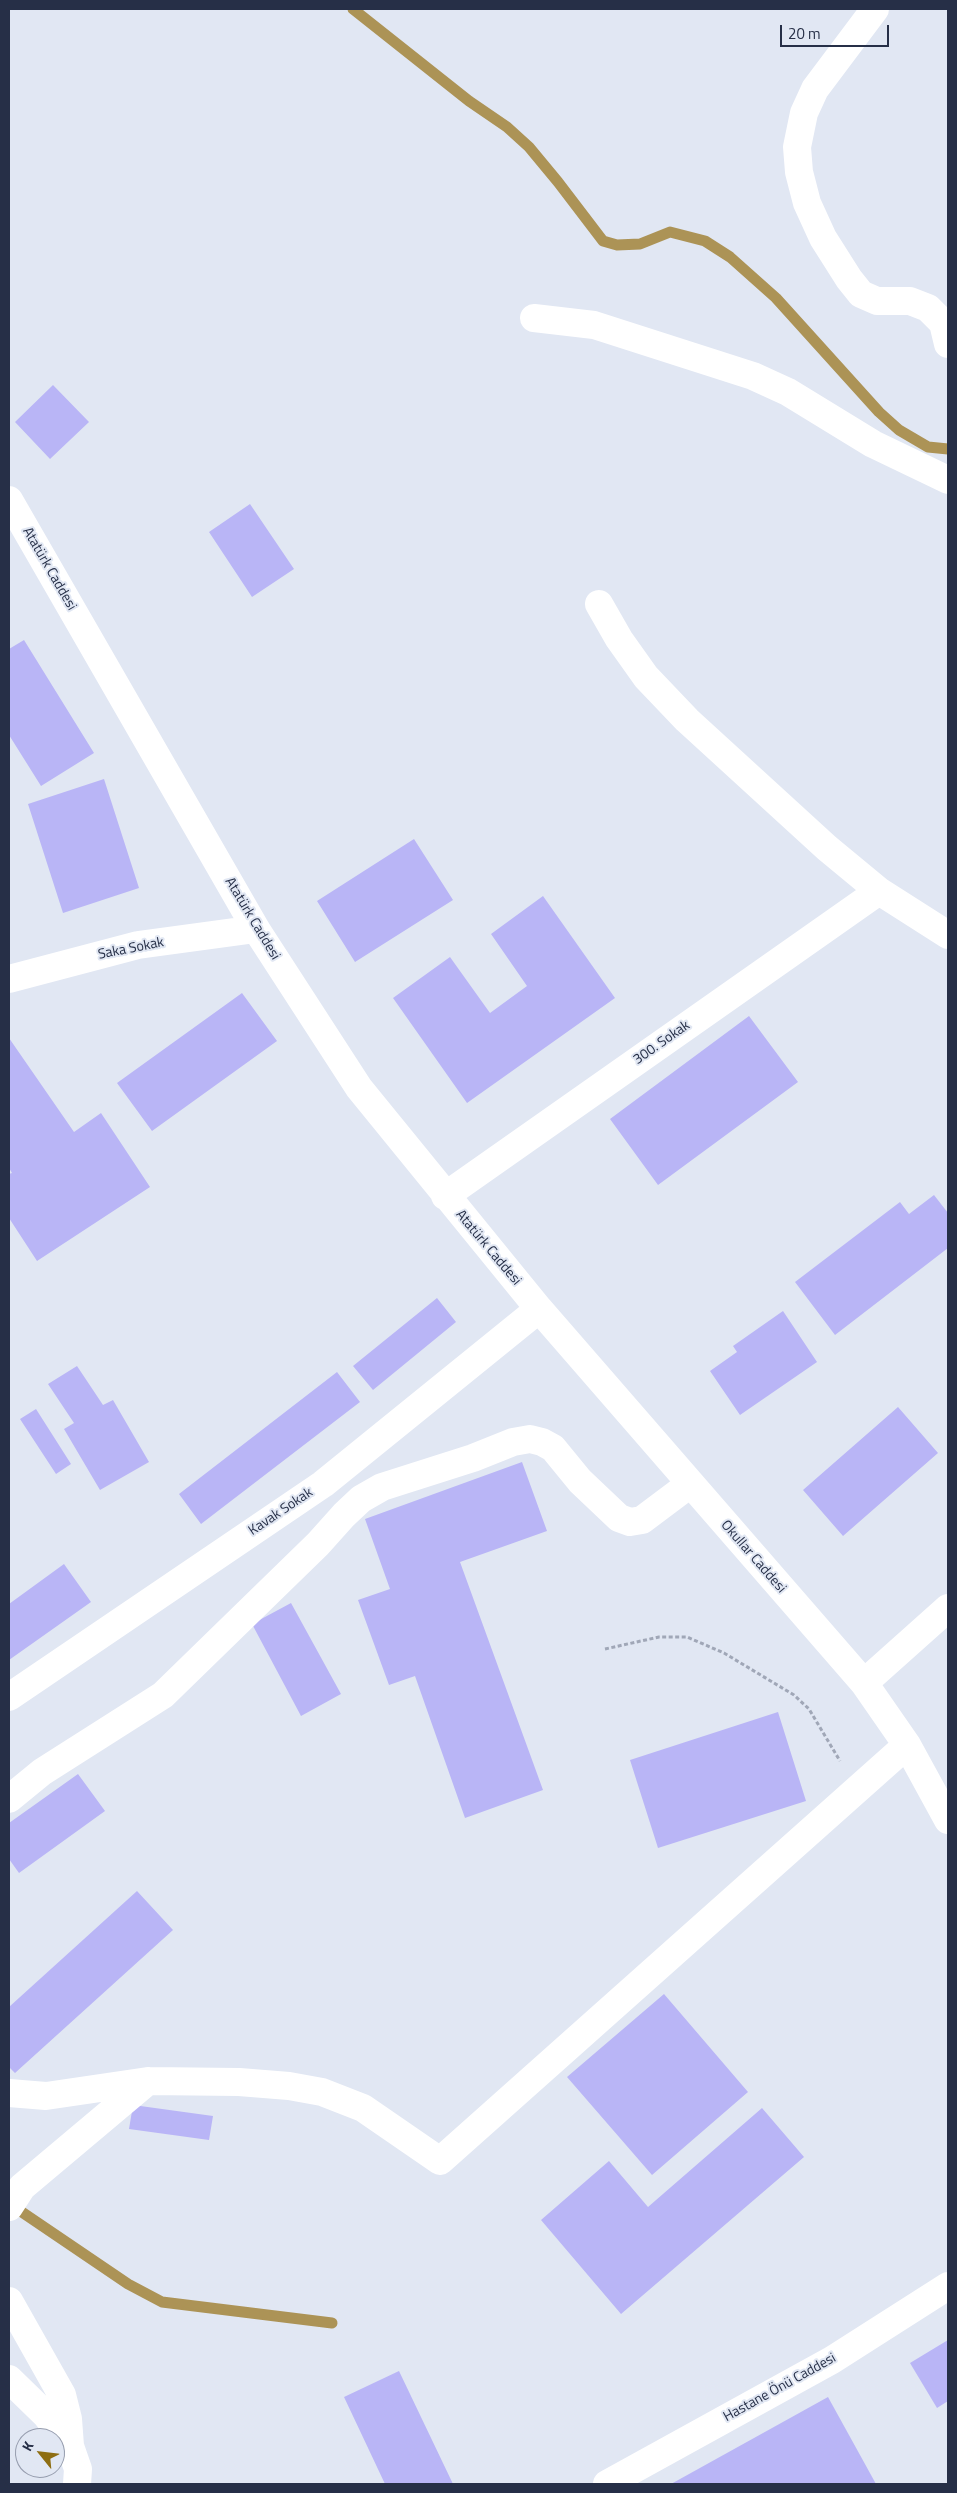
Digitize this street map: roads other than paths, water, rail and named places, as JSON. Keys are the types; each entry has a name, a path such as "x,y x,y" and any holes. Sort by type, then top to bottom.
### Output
{"street":[{"path":"875,9 816,89 804,113 796,147 799,172 807,203 823,238 849,279 861,294 877,301 895,303 910,301 928,308 942,323 948,344"},
{"path":"534,318 594,325 753,376 788,392 873,444 948,480"},
{"name":"Atatürk Caddesi","path":"9,500 256,929 359,1088 538,1309"},
{"path":"599,604 619,639 646,677 687,720 757,787 879,891 948,935"},
{"name":"300. Sokak","path":"445,1196 879,891"},
{"name":"Saka Sokak","path":"9,979 138,945 256,929"},
{"name":"Okullar Caddesi","path":"538,1309 864,1684 907,1745 948,1820"},
{"name":"Kavak Sokak","path":"9,1697 323,1484 538,1309"},
{"path":"9,1799 42,1772 163,1695 318,1544 344,1515 361,1499 382,1487 473,1458 513,1442 530,1439 542,1442 553,1448 580,1481 619,1518 630,1522 642,1520 690,1484"},
{"path":"864,1684 948,1608"},
{"path":"9,2093 46,2096 148,2081 239,2082 289,2086 322,2092 363,2108 440,2161 907,1745"},
{"path":"15,2197 148,2081"},
{"name":"Hastane Önü Caddesi","path":"608,2484 832,2360 948,2286"},
{"path":"9,2301 62,2395 68,2419 70,2446 78,2469 78,2484"},
{"path":"9,2379 46,2415 70,2446"}],"waterway":[{"path":"353,9 469,101 507,127 529,147 603,241 617,245 640,244 670,232 705,241 730,257 776,298 879,412 899,430 928,447 948,449"},
{"path":"10,2204 128,2284 162,2302 332,2323"}]}
